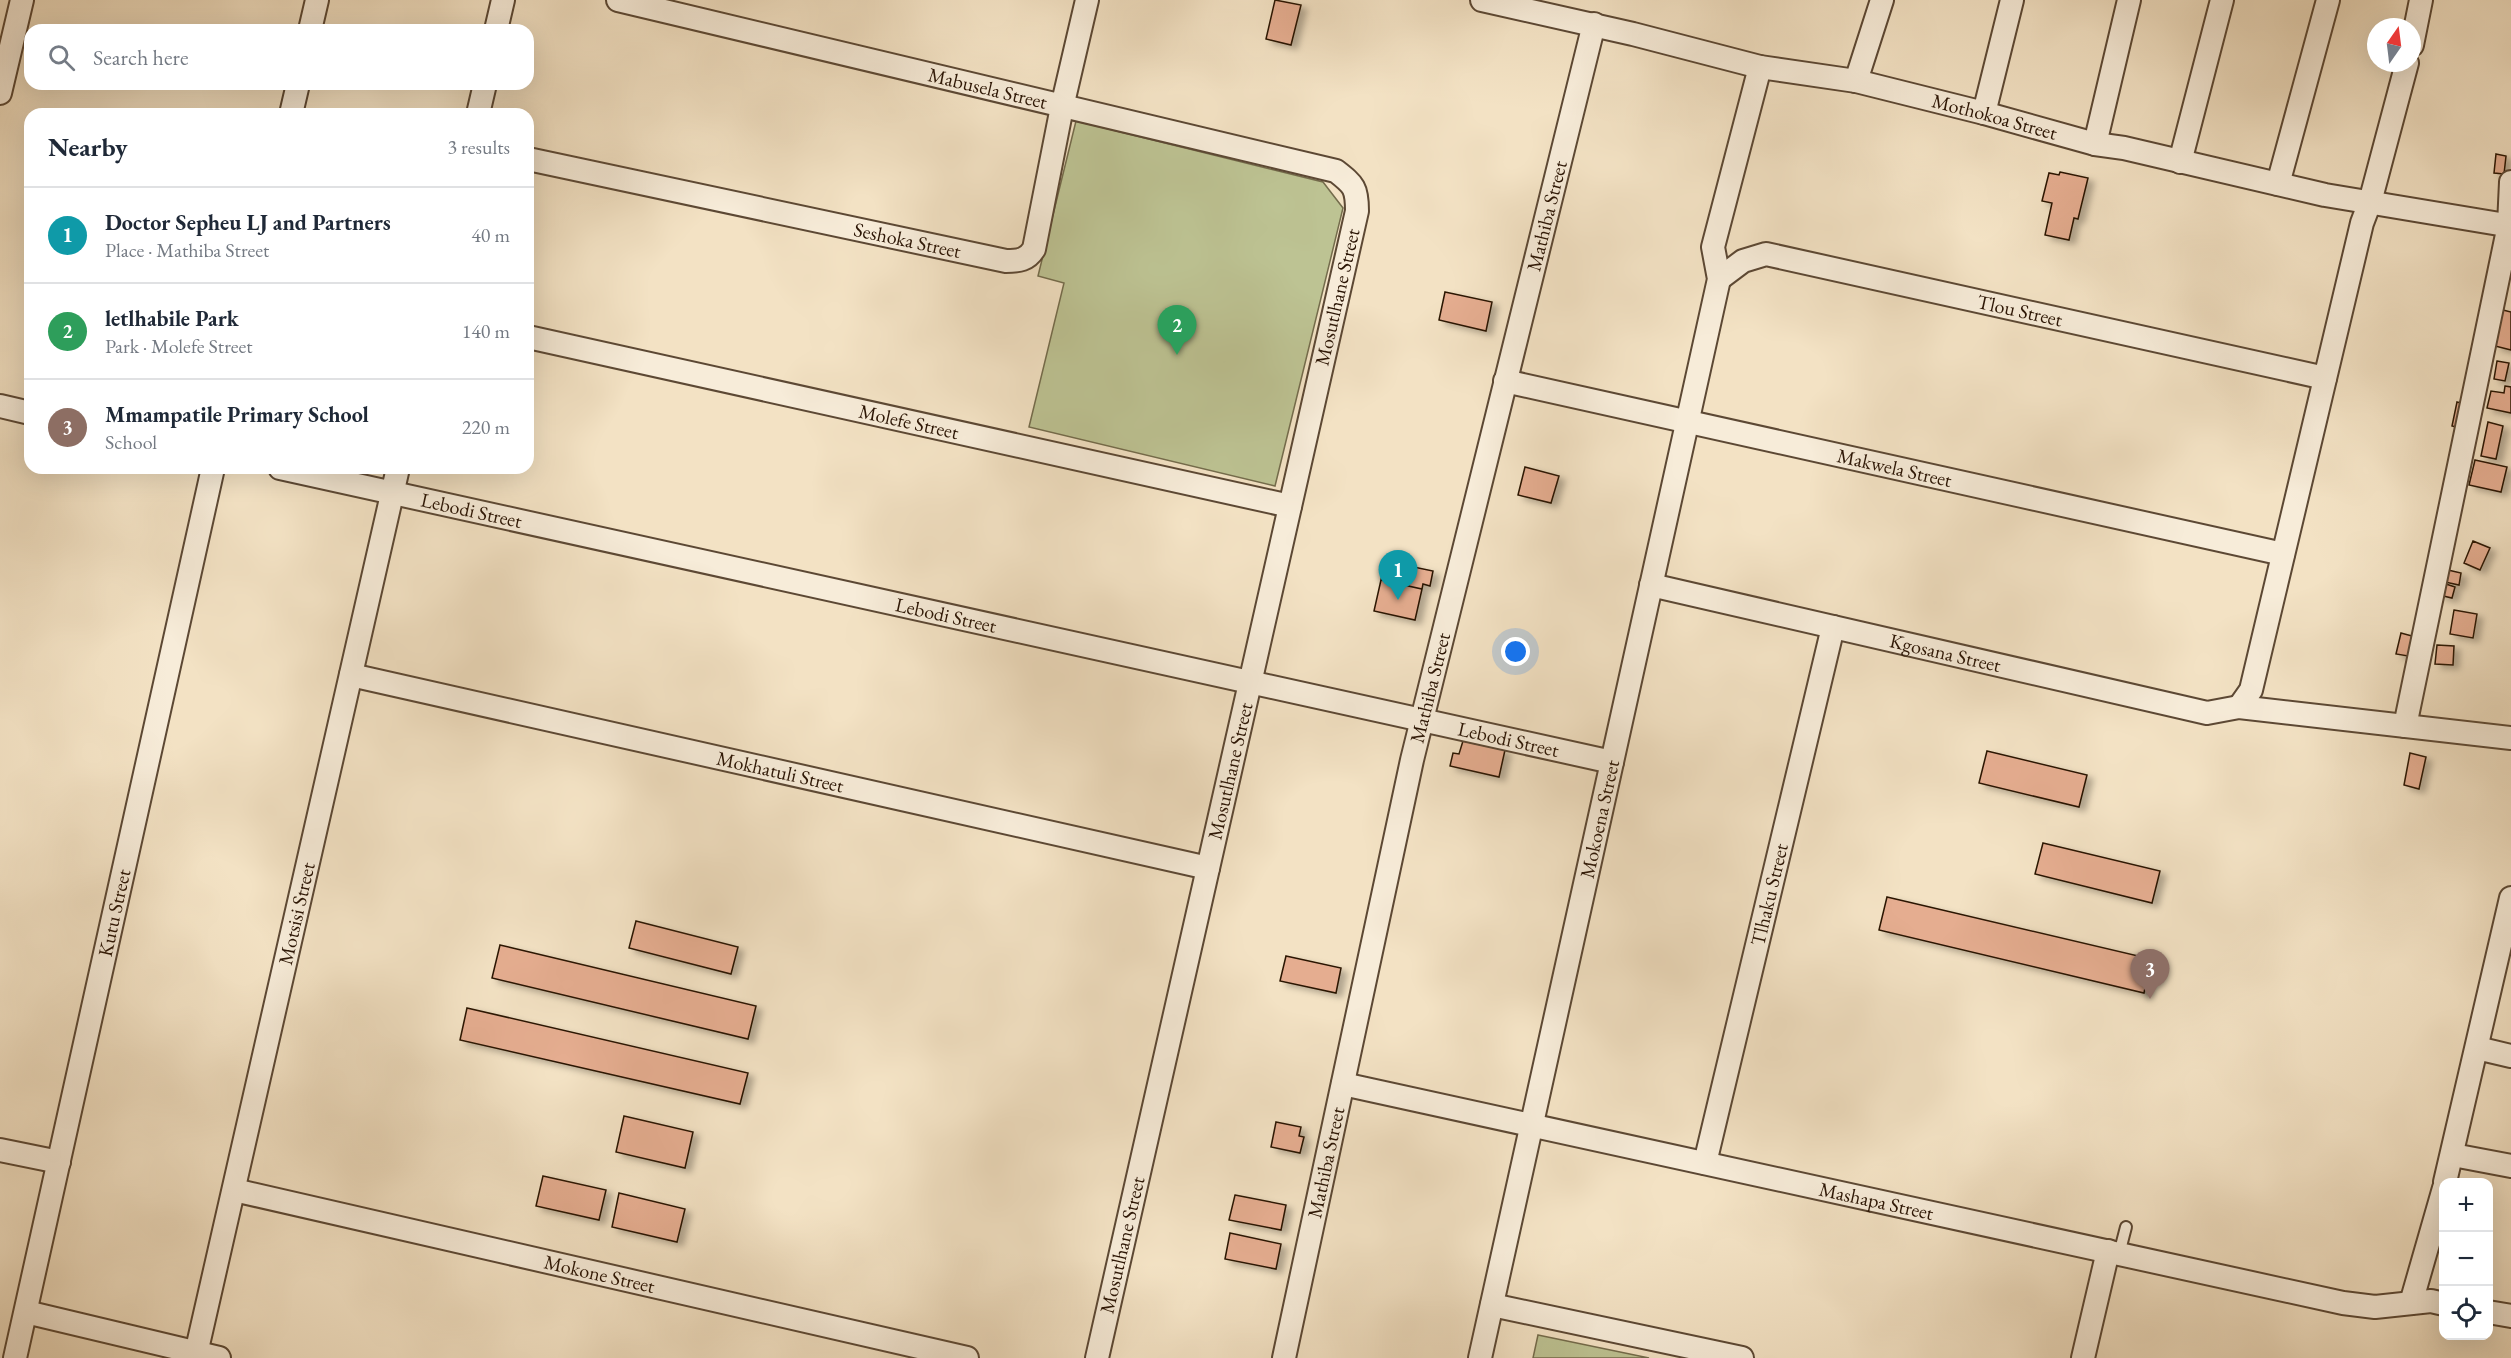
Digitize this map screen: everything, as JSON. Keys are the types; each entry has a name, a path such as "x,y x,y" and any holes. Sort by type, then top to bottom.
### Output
{"street":[{"path":"0,93 22,0"},
{"path":"311,24 317,0"},
{"path":"497,24 502,0"},
{"name":"Mabusela Street","path":"618,0 1336,171 1352,183"},
{"name":"Seshoka Street","path":"534,160 1006,261 1019,261 1029,256 1034,249 1062,107 1087,0"},
{"name":"Mothokoa Street","path":"1482,0 1594,24 1760,67 1856,81 2095,144 2124,148 2278,184 2510,226"},
{"path":"1856,81 1882,0"},
{"path":"1984,113 2012,0"},
{"path":"2095,144 2129,0"},
{"path":"2180,162 2222,0"},
{"path":"2278,184 2328,0"},
{"path":"2417,18 2421,0"},
{"name":"Mathiba Street","path":"1284,1358 1421,720 1594,24"},
{"path":"1719,279 1713,247 1760,67"},
{"path":"2238,707 2251,690 2362,223 2370,202 2405,72"},
{"path":"292,108 297,90"},
{"path":"479,108 484,90"},
{"path":"2405,726 2510,226 2511,182"},
{"name":"Mosutlhane Street","path":"1097,1358 1357,211 1357,195 1352,183"},
{"name":"Tlou Street","path":"1719,279 1743,261 1766,254 2325,378"},
{"name":"Mokoena Street","path":"1480,1358 1719,279"},
{"name":"Molefe Street","path":"534,338 1290,506"},
{"name":"Makwela Street","path":"1505,381 2283,554"},
{"path":"0,406 24,412"},
{"name":"Kutu Street","path":"15,1358 212,474"},
{"name":"Lebodi Street","path":"307,474 1612,762"},
{"name":"Motsisi Street","path":"196,1355 397,474"},
{"name":"Kgosana Street","path":"1651,585 2207,713 2238,707 2511,738"},
{"name":"Tlhaku Street","path":"1705,1163 1833,627"},
{"name":"Mokhatuli Street","path":"351,675 1208,868"},
{"path":"2446,1178 2477,1048 2505,956 2511,898"},
{"path":"2477,1048 2511,1056"},
{"name":"Mashapa Street","path":"1343,1084 2343,1303 2375,1307 2432,1301 2439,1303"},
{"path":"0,1150 59,1162"},
{"path":"2453,1155 2511,1166"},
{"name":"Mokone Street","path":"234,1190 967,1358"},
{"path":"2411,1303 2439,1205"},
{"path":"2083,1358 2113,1253"},
{"path":"1492,1305 1742,1358"},
{"path":"26,1312 196,1355 219,1358"},
{"path":"2493,1313 2511,1316"}],"lane":[{"path":"2113,1253 2126,1227"}],"green space":[{"path":"1076,121 1323,182 1343,208 1275,486 1029,427 1064,283 1038,276"},
{"path":"1538,1335 1649,1358 1533,1358"}],"building":[{"path":"1275,0 1301,5 1291,45 1266,39"},
{"path":"2496,154 2506,156 2504,174 2494,173"},
{"path":"2060,172 2088,178 2078,219 2074,218 2069,240 2045,235 2052,203 2042,201 2049,173 2059,175"},
{"path":"1445,292 1492,302 1486,331 1439,320"},
{"path":"2503,310 2511,312 2511,350 2495,346"},
{"path":"2497,361 2509,363 2505,381 2494,379"},
{"path":"2505,386 2511,387 2511,413 2487,408 2491,391 2504,393"},
{"path":"2457,402 2465,404 2460,428 2452,426"},
{"path":"2488,422 2503,426 2496,459 2481,456"},
{"path":"2475,460 2507,467 2501,492 2469,485"},
{"path":"1525,467 1559,476 1551,503 1518,495"},
{"path":"2473,541 2490,548 2480,570 2464,563"},
{"path":"1385,561 1433,571 1430,586 1423,584 1422,589 1381,580"},
{"path":"2448,570 2461,573 2459,585 2445,582"},
{"path":"1381,580 1422,589 1415,620 1374,611"},
{"path":"2443,583 2455,587 2452,598 2439,595"},
{"path":"2454,610 2477,614 2473,638 2450,634"},
{"path":"2401,633 2412,636 2408,656 2396,654"},
{"path":"2437,645 2454,646 2453,665 2435,664"},
{"path":"1463,741 1505,750 1499,777 1450,766 1453,753 1459,754"},
{"path":"1987,751 2087,775 2079,807 1979,783"},
{"path":"2410,753 2426,757 2419,789 2404,785"},
{"path":"2043,843 2160,871 2152,903 2035,874"},
{"path":"1887,897 2151,959 2144,993 1879,930"},
{"path":"636,921 738,947 731,974 629,948"},
{"path":"500,945 756,1006 748,1039 492,978"},
{"path":"1286,956 1341,968 1336,993 1280,981"},
{"path":"467,1008 748,1073 740,1104 460,1040"},
{"path":"624,1116 693,1132 685,1168 616,1152"},
{"path":"1276,1122 1301,1127 1299,1136 1304,1137 1300,1153 1271,1147"},
{"path":"543,1176 606,1190 599,1220 536,1206"},
{"path":"619,1193 685,1209 677,1242 612,1227"},
{"path":"1235,1195 1286,1205 1281,1230 1229,1220"},
{"path":"1230,1233 1281,1244 1276,1269 1225,1259"}],"place":[{"name":"letlhabile Park","path":"1177,355"},
{"name":"Doctor Sepheu LJ and Partners","path":"1398,600"},
{"name":"Mmampatile Primary School","path":"2150,999"}]}
